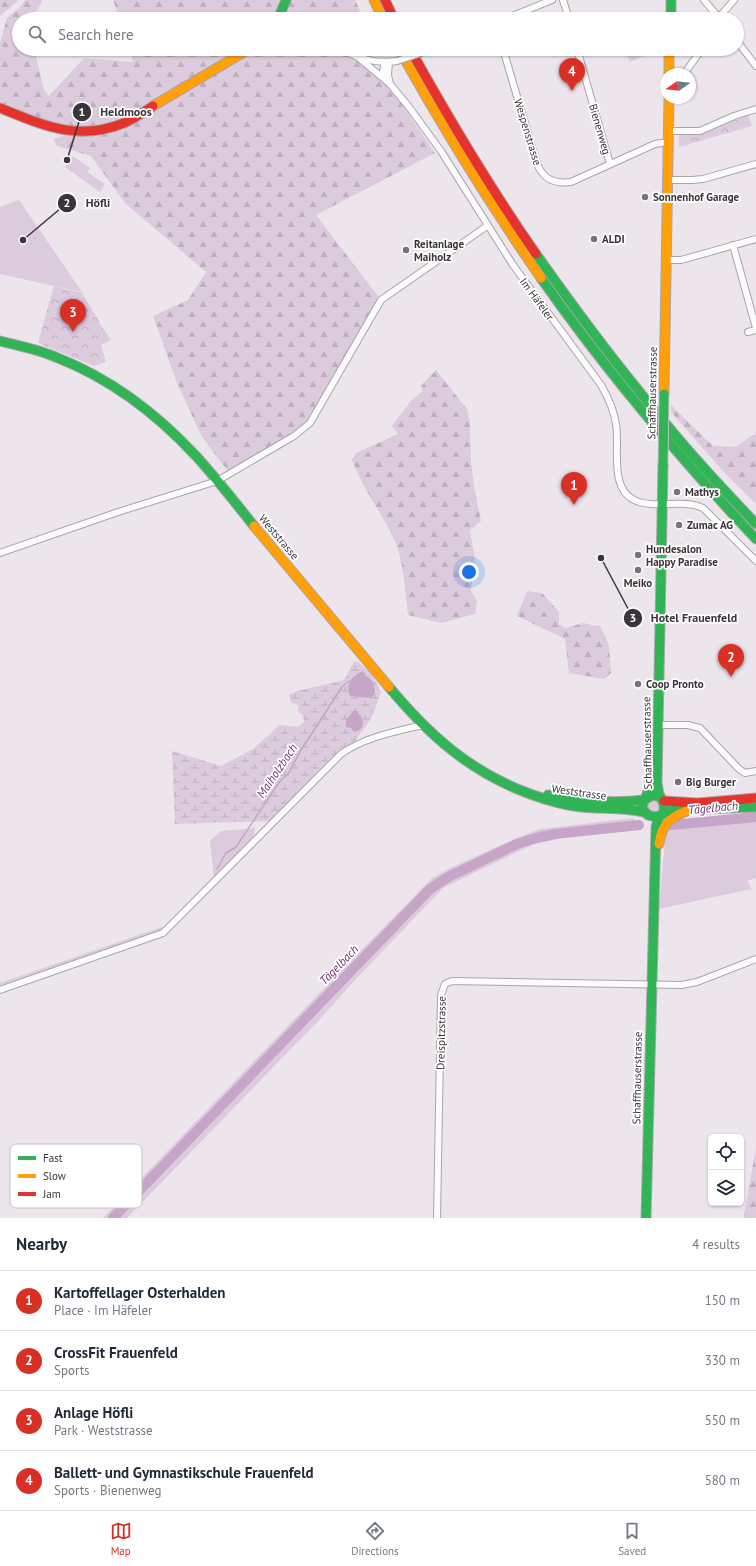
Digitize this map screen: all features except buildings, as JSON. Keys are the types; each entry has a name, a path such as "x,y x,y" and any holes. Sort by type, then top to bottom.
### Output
{"main road":[{"path":"282,12 286,0"},
{"path":"374,0 380,12"},
{"path":"385,0 391,12"},
{"path":"671,0 671,12"},
{"path":"0,108 54,129 78,133 105,130 125,123 237,56"},
{"path":"403,56 473,177 508,231 559,304 653,425 756,539"},
{"path":"414,56 480,170 563,292 650,405 700,464 756,524"},
{"path":"669,68 670,56"},
{"name":"Schaffhauserstrasse","path":"662,799 657,783 669,104"},
{"name":"Weststrasse","path":"0,341 17,344 54,356 93,373 142,405 166,426 196,456 384,681 423,725 440,742 468,764 491,777 533,796 556,802 592,808 635,810 646,814"},
{"name":"Schaffhauserstrasse","path":"645,798 650,783 658,689"},
{"name":"Weststrasse","path":"513,787 576,799 610,802 645,798"},
{"path":"756,798 673,803 653,795 645,798 642,806 646,814 652,818 673,810 756,807"},
{"path":"661,815 665,808 662,799"},
{"path":"654,903 658,887 659,843 662,828 667,821 675,815 692,809"},
{"name":"Schaffhauserstrasse","path":"646,814 652,938"},
{"name":"Schaffhauserstrasse","path":"646,1218 656,827 661,815"}],"street":[{"path":"522,12 552,0"},
{"path":"563,0 567,12"},
{"path":"704,0 715,12"},
{"path":"724,12 734,0"},
{"path":"744,50 756,66"},
{"path":"355,56 359,58 387,62 411,56"},
{"name":"Wespenstrasse","path":"505,56 537,164 544,176 554,182 571,182 655,144 668,142"},
{"name":"Bienenweg","path":"579,56 610,164"},
{"path":"688,68 697,56"},
{"name":"Im Häfeler","path":"359,58 390,84 441,152 513,265 604,392 612,408 616,424 618,438 618,478 622,489 630,498 637,502 652,504 692,504 704,508 756,561"},
{"path":"384,78 383,72 387,62"},
{"path":"387,62 390,84"},
{"path":"668,131 700,131 734,116 756,109"},
{"path":"668,180 703,179 756,164"},
{"path":"0,553 118,512 217,481 294,436 310,423 381,300 487,226"},
{"path":"667,260 681,260 756,239"},
{"path":"733,245 756,329 748,332"},
{"path":"0,990 163,933 341,754 353,745 368,739 423,725"},
{"path":"658,725 688,725 700,728 739,769 745,773 756,771"},
{"name":"Dreispitzstrasse","path":"437,1218 441,995 445,984 452,981 651,986 681,985 697,982 756,959"}],"green space":[{"path":"0,0 19,0 0,16"},
{"path":"25,0 42,0 36,12 14,12"},
{"path":"113,0 355,0 361,12 117,12"},
{"path":"12,14 12,56 36,56 44,90 49,96 84,58 133,62 132,56 365,56 364,64 392,90 435,153 316,215 381,300 310,423 230,474 202,437 177,383 153,316 188,300 206,272 125,203 91,156 57,146 53,139 76,133 0,108 0,43 7,18"},
{"path":"627,56 644,56 630,62"},
{"path":"748,115 752,126 679,147 679,135 698,134 709,131"},
{"path":"73,156 90,168 87,172 105,184 100,192 65,167"},
{"path":"19,200 82,292 0,274 0,207"},
{"path":"54,286 82,293 111,340 101,345 106,362 94,366 38,343"},
{"path":"436,370 467,409 470,422 471,461 474,487 481,521 470,530 475,559 471,591 477,601 475,614 441,623 408,615 404,576 394,539 361,480 352,460 356,453 398,434 392,426 411,401 423,391 421,386"},
{"path":"671,405 713,446 735,447 756,433 756,504 723,471 671,412"},
{"path":"527,591 542,593 559,612 559,624 565,628 583,623 601,627 609,646 611,673 604,679 569,673 565,639 517,616"},
{"path":"354,662 358,662 371,673 381,692 371,719 355,741 332,757 269,821 175,824 172,751 221,766 253,749 280,725 298,727 304,722 303,715 298,712 298,705 291,703 289,695 297,691 344,680"},
{"path":"650,799 660,801 661,809 655,814 646,810 646,802"},
{"path":"756,813 756,821 675,827 676,820"},
{"path":"633,818 640,823 641,830 566,837 532,845 443,888 355,980 321,1018 142,1203 142,1177 432,878 450,868 540,829"},
{"path":"756,821 756,878 747,881 751,889 659,909 666,830 669,827"},
{"path":"255,828 254,835 214,878 210,841 221,831"},
{"path":"162,927 163,933 0,990 0,983"},
{"path":"756,1148 756,1218 745,1218 744,1215"},
{"path":"113,1208 137,1208 127,1218 103,1218"}],"shaded area":[{"path":"363,671 365,676 373,683 375,693 371,698 350,696 348,687 350,680"},
{"path":"355,710 360,715 363,725 360,730 354,732 351,728 346,727 346,722 348,717"}],"waterway":[{"name":"Maiholzbach","path":"217,869 226,853 236,847 280,781 288,774 301,750 342,687 349,681"},
{"name":"Tägelbach","path":"671,825 756,817"},
{"name":"Tägelbach","path":"142,1188 430,889 448,877 517,844 536,838 555,834 639,825"},
{"name":"Tägelbach","path":"113,1218 123,1208"}],"traffic: fast":[{"path":"281,12 286,0"},
{"path":"671,0 671,12"},
{"path":"536,254 595,335 641,394 693,456 756,524"},
{"path":"541,278 591,346 644,413 699,477 756,539"},
{"path":"0,341 30,348 58,358 96,376 132,399 165,426 196,456 254,526"},
{"path":"663,464 664,394"},
{"path":"660,797 653,795 644,800 642,809 648,815 655,817 662,815 664,812 664,804 659,794 657,783 663,464"},
{"path":"389,687 419,721 435,736 470,763 488,775 508,785 557,803 591,808 626,809 643,812"},
{"path":"646,797 649,789 651,770"},
{"path":"548,795 596,801 620,802 644,800"},
{"path":"662,814 673,810 756,807"},
{"path":"646,1218 656,827 659,817"}],"traffic: slow":[{"path":"374,0 380,12"},
{"path":"153,106 237,56"},
{"path":"403,56 467,165 541,278"},
{"path":"669,56 669,68"},
{"path":"664,394 669,104"},
{"path":"254,526 389,687"},
{"path":"659,844 660,836 665,825 679,814 692,809"}],"traffic: jam":[{"path":"385,0 391,12"},
{"path":"414,56 470,153 536,254"},
{"path":"0,108 60,129 91,131 107,129 124,123 153,106"},
{"path":"664,801 698,803 756,798"}],"place":[{"name":"Ballett- und Gymnastikschule Frauenfeld","path":"572,91"},
{"name":"Heldmoos","path":"67,160"},
{"name":"Sonnenhof Garage","path":"645,197"},
{"name":"ALDI","path":"594,239"},
{"name":"Höfli","path":"23,240"},
{"name":"Reitanlage Maiholz","path":"406,250"},
{"name":"Anlage Höfli","path":"73,332"},
{"name":"Mathys","path":"677,492"},
{"name":"Kartoffellager Osterhalden","path":"574,505"},
{"name":"Zumac AG","path":"679,525"},
{"name":"Hundesalon Happy Paradise","path":"638,555"},
{"name":"Hotel Frauenfeld","path":"601,558"},
{"name":"Meiko","path":"638,570"},
{"name":"CrossFit Frauenfeld","path":"731,677"},
{"name":"Coop Pronto","path":"638,684"},
{"name":"Big Burger","path":"678,782"}]}
